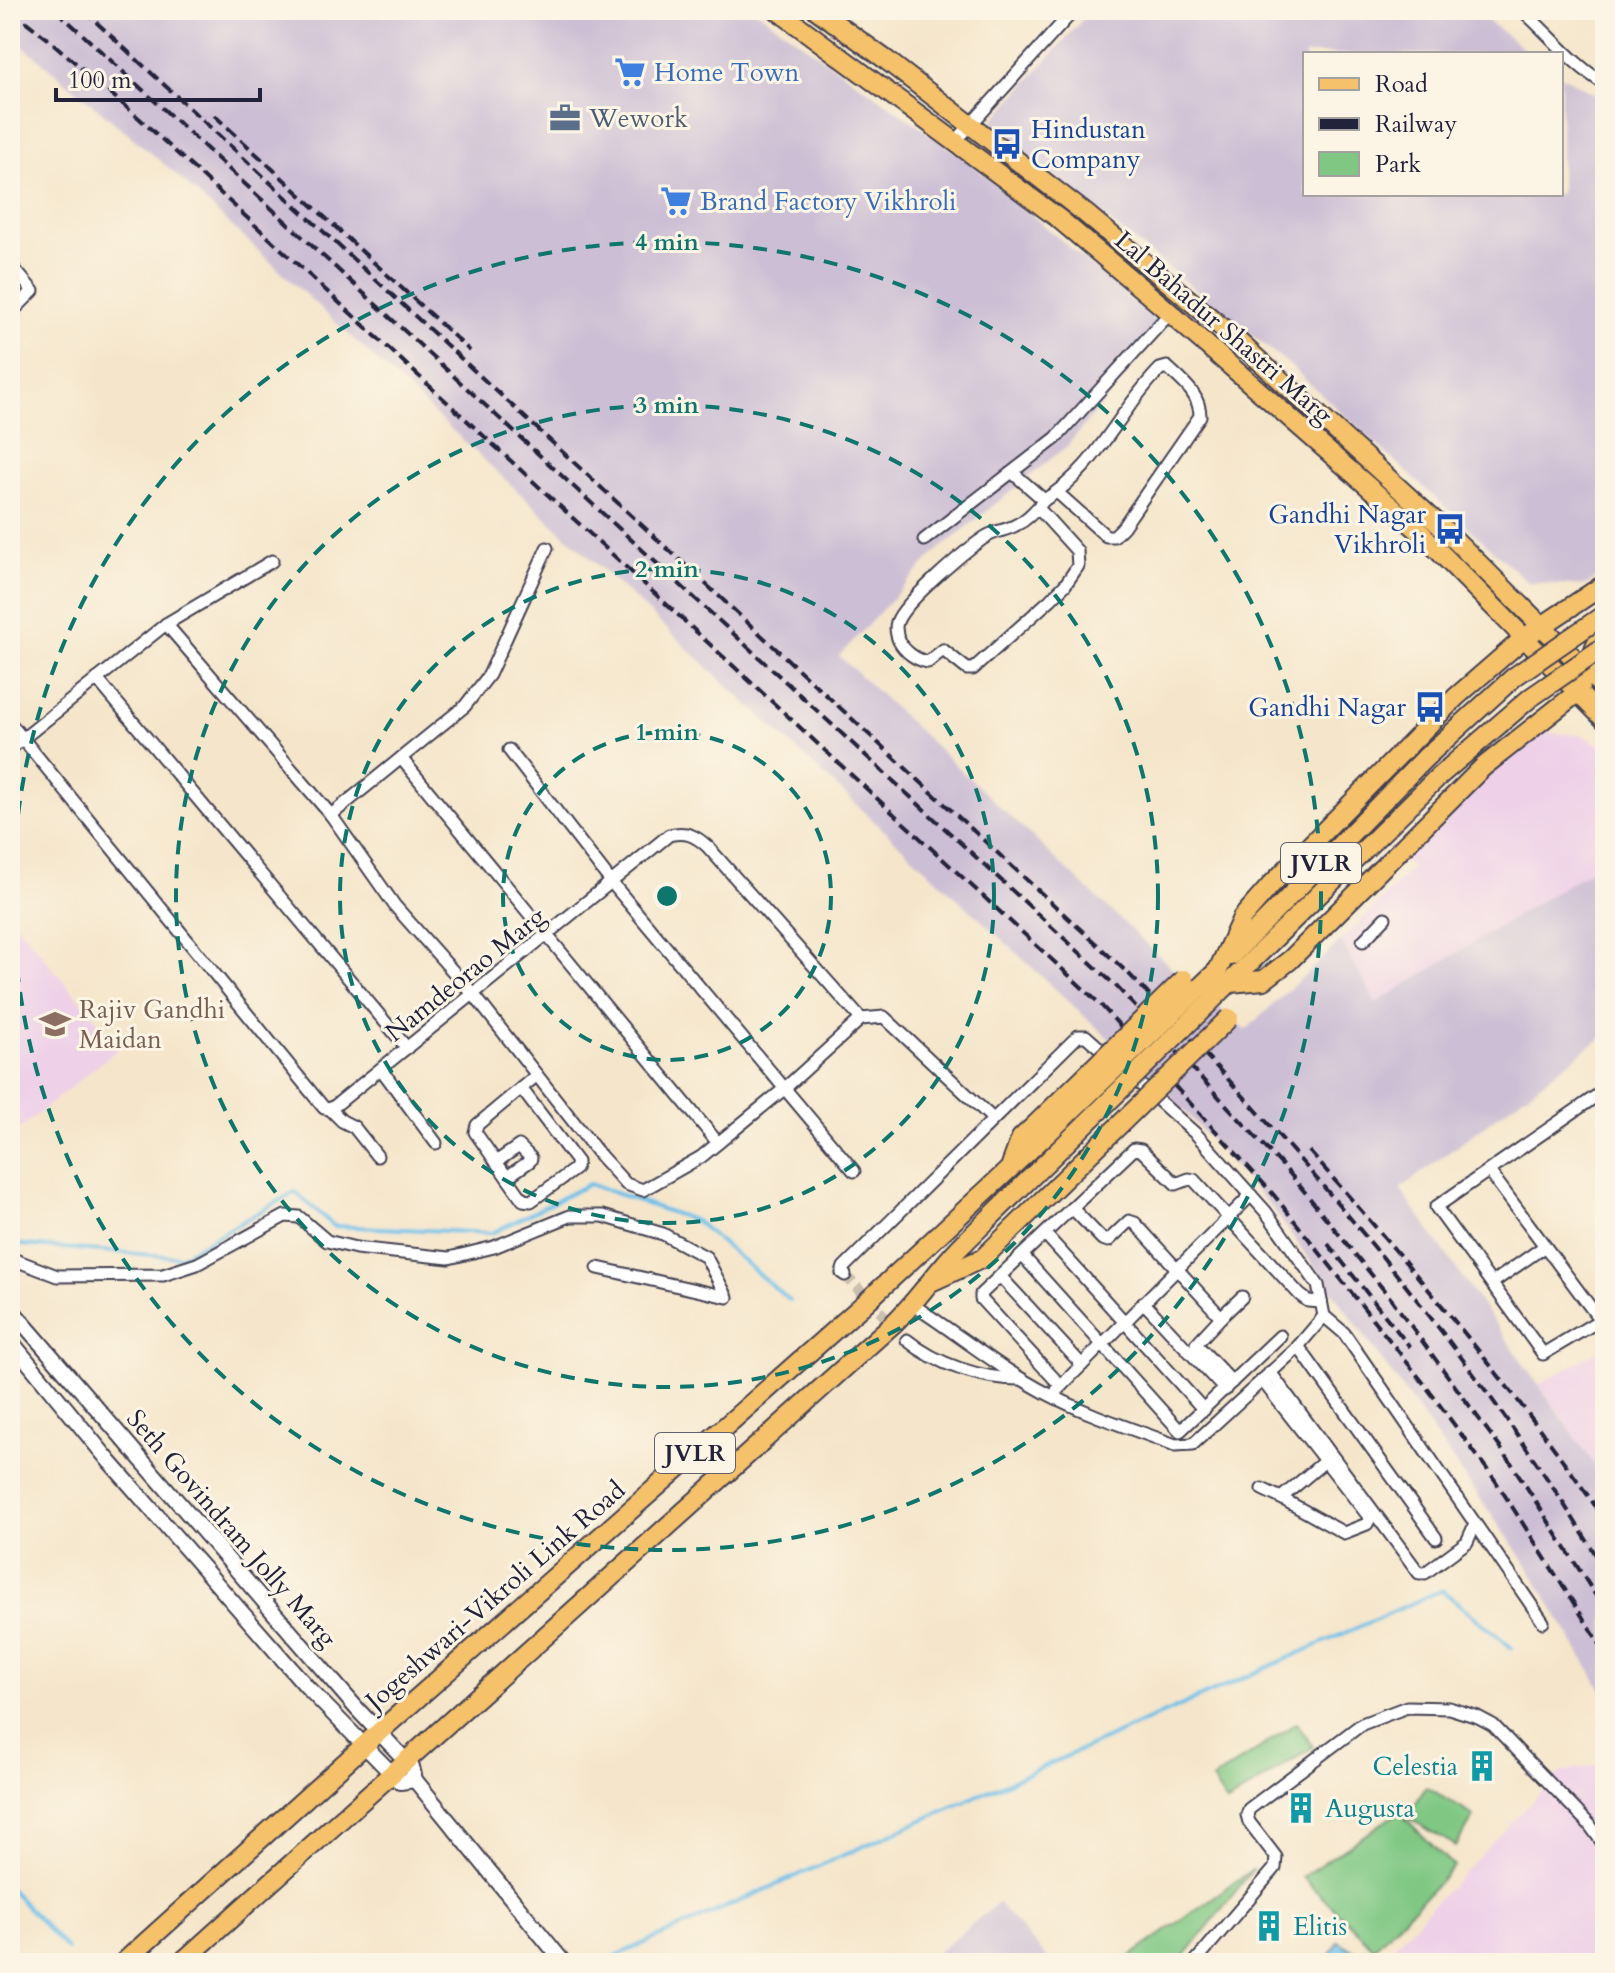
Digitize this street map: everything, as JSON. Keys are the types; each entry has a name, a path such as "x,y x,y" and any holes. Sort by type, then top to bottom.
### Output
{"main road":[{"name":"Lal Bahadur Shastri Marg","path":"777,10 1058,218 1495,579 1605,689"},
{"name":"Lal Bahadur Shastri Marg","path":"817,10 1085,213 1230,334 1425,524 1480,593 1605,720"},
{"path":"1480,593 1495,579"},
{"path":"927,1284 983,1258 1229,1018 1224,976 1242,918 1456,697 1524,638 1605,584"},
{"name":"JVLR","path":"1224,976 1426,757 1514,677 1605,614"},
{"path":"1196,991 1224,976 1264,980 1290,960 1483,767 1578,692 1598,639 1605,634"},
{"name":"JVLR","path":"181,1963 913,1305 927,1284 1196,991 1224,976 1438,777 1530,698 1605,646"},
{"name":"Jogeshwari-Vikroli Link Road","path":"123,1963 363,1746 864,1304 1008,1171 1041,1129 1196,991"}],"street":[{"path":"956,141 1074,10"},
{"path":"1522,10 1571,59 1605,84"},
{"path":"10,264 33,291 10,314"},
{"path":"924,540 1056,438 1170,313"},
{"path":"1013,473 1041,504 1077,551 1078,566 1065,585 980,666 967,669 943,650 928,662 918,660 900,643 896,624 951,563 991,534 1015,526 1041,504 1058,493 1081,469 1160,369 1167,367 1193,392 1200,407 1200,416 1114,536 1106,536 1058,493"},
{"path":"331,815 465,706 489,675 547,548"},
{"path":"10,749 166,624 272,561"},
{"path":"166,624 331,815 395,906 474,995 626,1184 643,1190 701,1157 784,1089 861,1019 884,1017 993,1119"},
{"path":"97,679 407,1048"},
{"path":"10,723 318,1104 354,1127 377,1156"},
{"path":"509,750 612,883 854,1171"},
{"path":"401,758 718,1143"},
{"name":"Namdeorao Marg","path":"330,1109 669,835 684,832 697,837 861,1019"},
{"path":"1363,941 1385,918"},
{"path":"845,1275 842,1273 844,1267 993,1119 1078,1036 1086,1036 1197,1135 1266,1212 1318,1285 1324,1316 1344,1333 1543,1622"},
{"path":"381,1069 436,1143"},
{"path":"521,1088 577,1162 575,1169 531,1201 523,1200 475,1132 477,1125 521,1088 537,1075"},
{"path":"1489,1171 1600,1320 1543,1354 1436,1207 1605,1090"},
{"path":"496,1162 522,1146 530,1161 507,1177"},
{"path":"1061,1386 981,1299 981,1294 1134,1149 1141,1150 1176,1184 1194,1180 1300,1295 1308,1301 1321,1302"},
{"path":"1051,1396 1251,1195"},
{"path":"1072,1208 1102,1239 1108,1241 1129,1221 1135,1223 1221,1317"},
{"path":"10,1258 57,1276 163,1275 197,1264 285,1216 299,1217 327,1241 356,1248 449,1258 494,1247 570,1216 603,1216 663,1234 706,1257 727,1297 598,1268"},
{"path":"1045,1234 1204,1410"},
{"path":"1492,1283 1545,1246"},
{"path":"1022,1255 1180,1431 1280,1336"},
{"path":"1000,1276 1082,1365"},
{"path":"1192,1347 1242,1297"},
{"path":"1144,1303 1192,1347 1228,1386"},
{"path":"913,1305 1020,1379 1051,1396 1175,1445 1193,1444 1298,1346 1324,1316"},
{"name":"Seth Govindram Jolly Marg","path":"10,1308 412,1767 415,1780 564,1963"},
{"path":"10,1340 110,1462 308,1688 400,1782 415,1780"},
{"path":"907,1340 924,1354 983,1375 1020,1379"},
{"path":"1298,1346 1436,1538"},
{"path":"1266,1376 1419,1573 1425,1573 1467,1542 1475,1524"},
{"path":"1262,1489 1344,1533 1367,1524 1370,1518 1325,1461 1266,1376"},
{"path":"1281,1498 1325,1461"},
{"path":"1194,1963 1275,1868 1276,1857 1249,1822 1249,1809 1362,1724 1387,1712 1427,1706 1449,1708 1485,1719 1561,1793 1605,1846"}],"shaded area":[{"path":"10,10 755,10 972,164 1165,329 1067,446 936,552 839,656 1173,969 1246,1030 1341,941 1376,1003 1605,861 1605,1035 1400,1189 1605,1479 1605,1695 1526,1563 1354,1321 1271,1207 1172,1097 171,170 10,35"},
{"path":"1091,10 1475,10 1528,52 1303,52 1303,196 1563,196 1563,76 1605,100 1605,572 1586,586 1528,582 1287,363 989,125"},
{"path":"1543,733 1582,735 1605,748 1605,861 1376,1003 1341,941 1412,868 1403,859 1503,759"},
{"name":"Rajiv Gandhi Maidan","path":"10,916 119,1048 18,1130 10,1119"},
{"path":"1605,1347 1605,1479 1539,1384"},
{"path":"1604,1763 1605,1963 1378,1963 1559,1773"},
{"path":"998,1903 1052,1963 924,1963"}],"green space":[{"path":"1297,1723 1313,1747 1227,1803 1212,1780"},
{"path":"1426,1787 1474,1816 1456,1846 1407,1817"},
{"path":"1399,1812 1454,1867 1374,1948 1302,1877"},
{"path":"1253,1869 1179,1963 1121,1963"}],"water":[{"path":"1338,1941 1359,1954 1351,1963 1325,1963"}],"waterway":[{"path":"10,1244 180,1257 295,1192 334,1226 492,1233 589,1184 696,1221 789,1300"},
{"path":"604,1963 1442,1590 1512,1648"},
{"path":"10,1889 67,1949"}],"tunnel":[{"path":"845,1275 907,1340"}],"railway":[{"path":"11,10 140,119 1100,1004 1273,1194 1422,1381 1495,1480 1605,1652"},
{"path":"56,10 1117,987 1291,1175 1392,1300 1510,1461 1605,1610"},
{"path":"83,10 1130,975 1323,1186 1444,1334 1554,1489 1605,1570"},
{"path":"214,115 470,351"},
{"path":"1309,1151 1463,1331 1536,1424 1605,1520"},
{"path":"1328,1244 1410,1347"}],"place":[{"name":"Home Town","path":"630,72"},
{"name":"Wework","path":"565,118"},
{"name":"Hindustan Company","path":"1007,144"},
{"name":"Brand Factory Vikhroli","path":"676,201"},
{"name":"Gandhi Nagar Vikhroli","path":"1450,529"},
{"name":"Gandhi Nagar","path":"1430,707"},
{"name":"Rajiv Gandhi Maidan","path":"55,1024"},
{"name":"Celestia","path":"1482,1766"},
{"name":"Augusta","path":"1301,1808"},
{"name":"Elitis","path":"1269,1926"}]}
